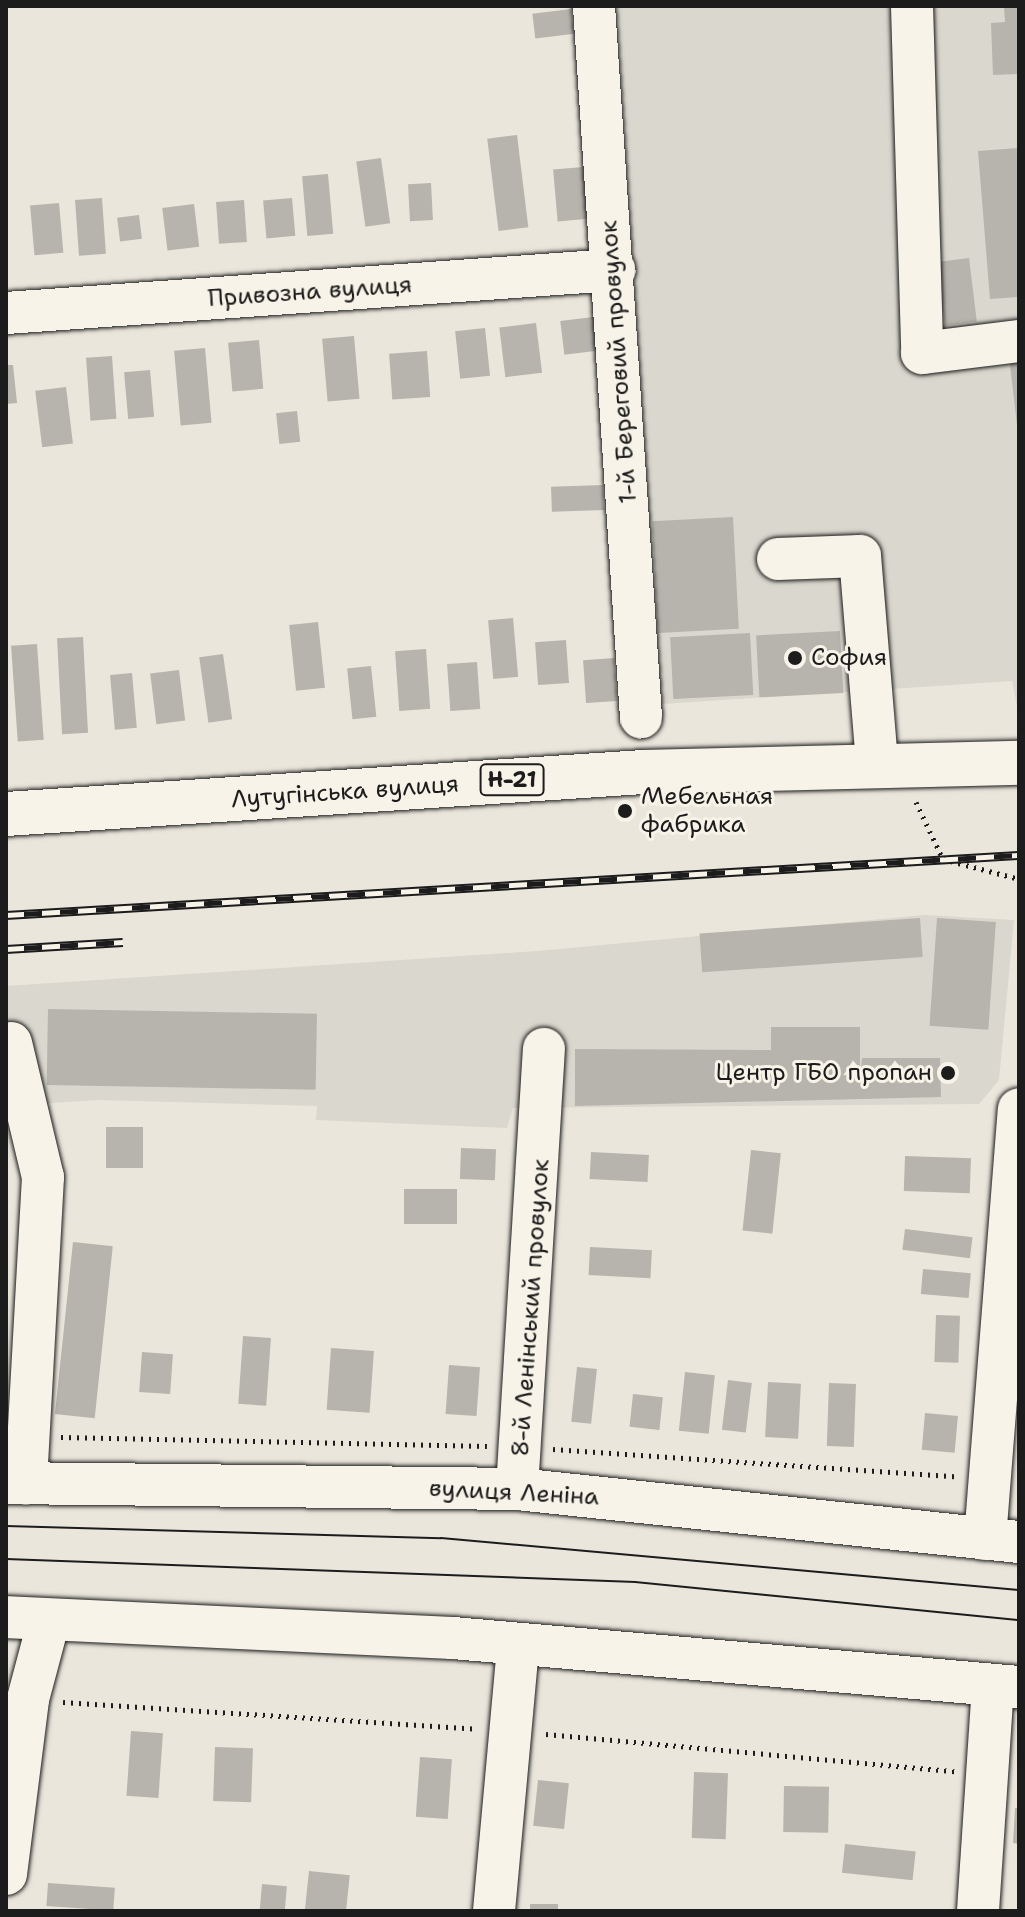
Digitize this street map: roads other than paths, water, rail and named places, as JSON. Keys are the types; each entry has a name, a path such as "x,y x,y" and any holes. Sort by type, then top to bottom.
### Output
{"main road":[{"name":"Лутугінська вулиця","path":"6,814 644,772 1019,763"}],"street":[{"name":"1-й Береговий провулок","path":"594,6 614,270 641,717"},
{"path":"912,6 922,353 1019,341"},
{"name":"Привозна вулиця","path":"6,313 614,270"},
{"path":"778,559 860,556 894,765"},
{"path":"11,1043 43,1177 16,1483"},
{"name":"8-й Ленінський провулок","path":"517,1489 544,1127 544,1049"},
{"path":"1002,1541 1019,1109"},
{"name":"вулиця Леніна","path":"16,1483 517,1489 1002,1541"},
{"path":"6,1617 518,1645 1006,1686 978,1911"},
{"path":"6,1874 28,1699 49,1620"},
{"path":"494,1911 518,1645"}],"tram line":[{"path":"6,1526 441,1538 1019,1590"},
{"path":"6,1559 636,1582 1019,1620"}],"railway":[{"path":"6,915 1019,855"},
{"path":"6,949 123,942"}],"place":[{"name":"София","path":"795,658"},
{"name":"Мебельная фабрика","path":"625,811"},
{"name":"Центр ГБО пропан","path":"948,1073"}]}
